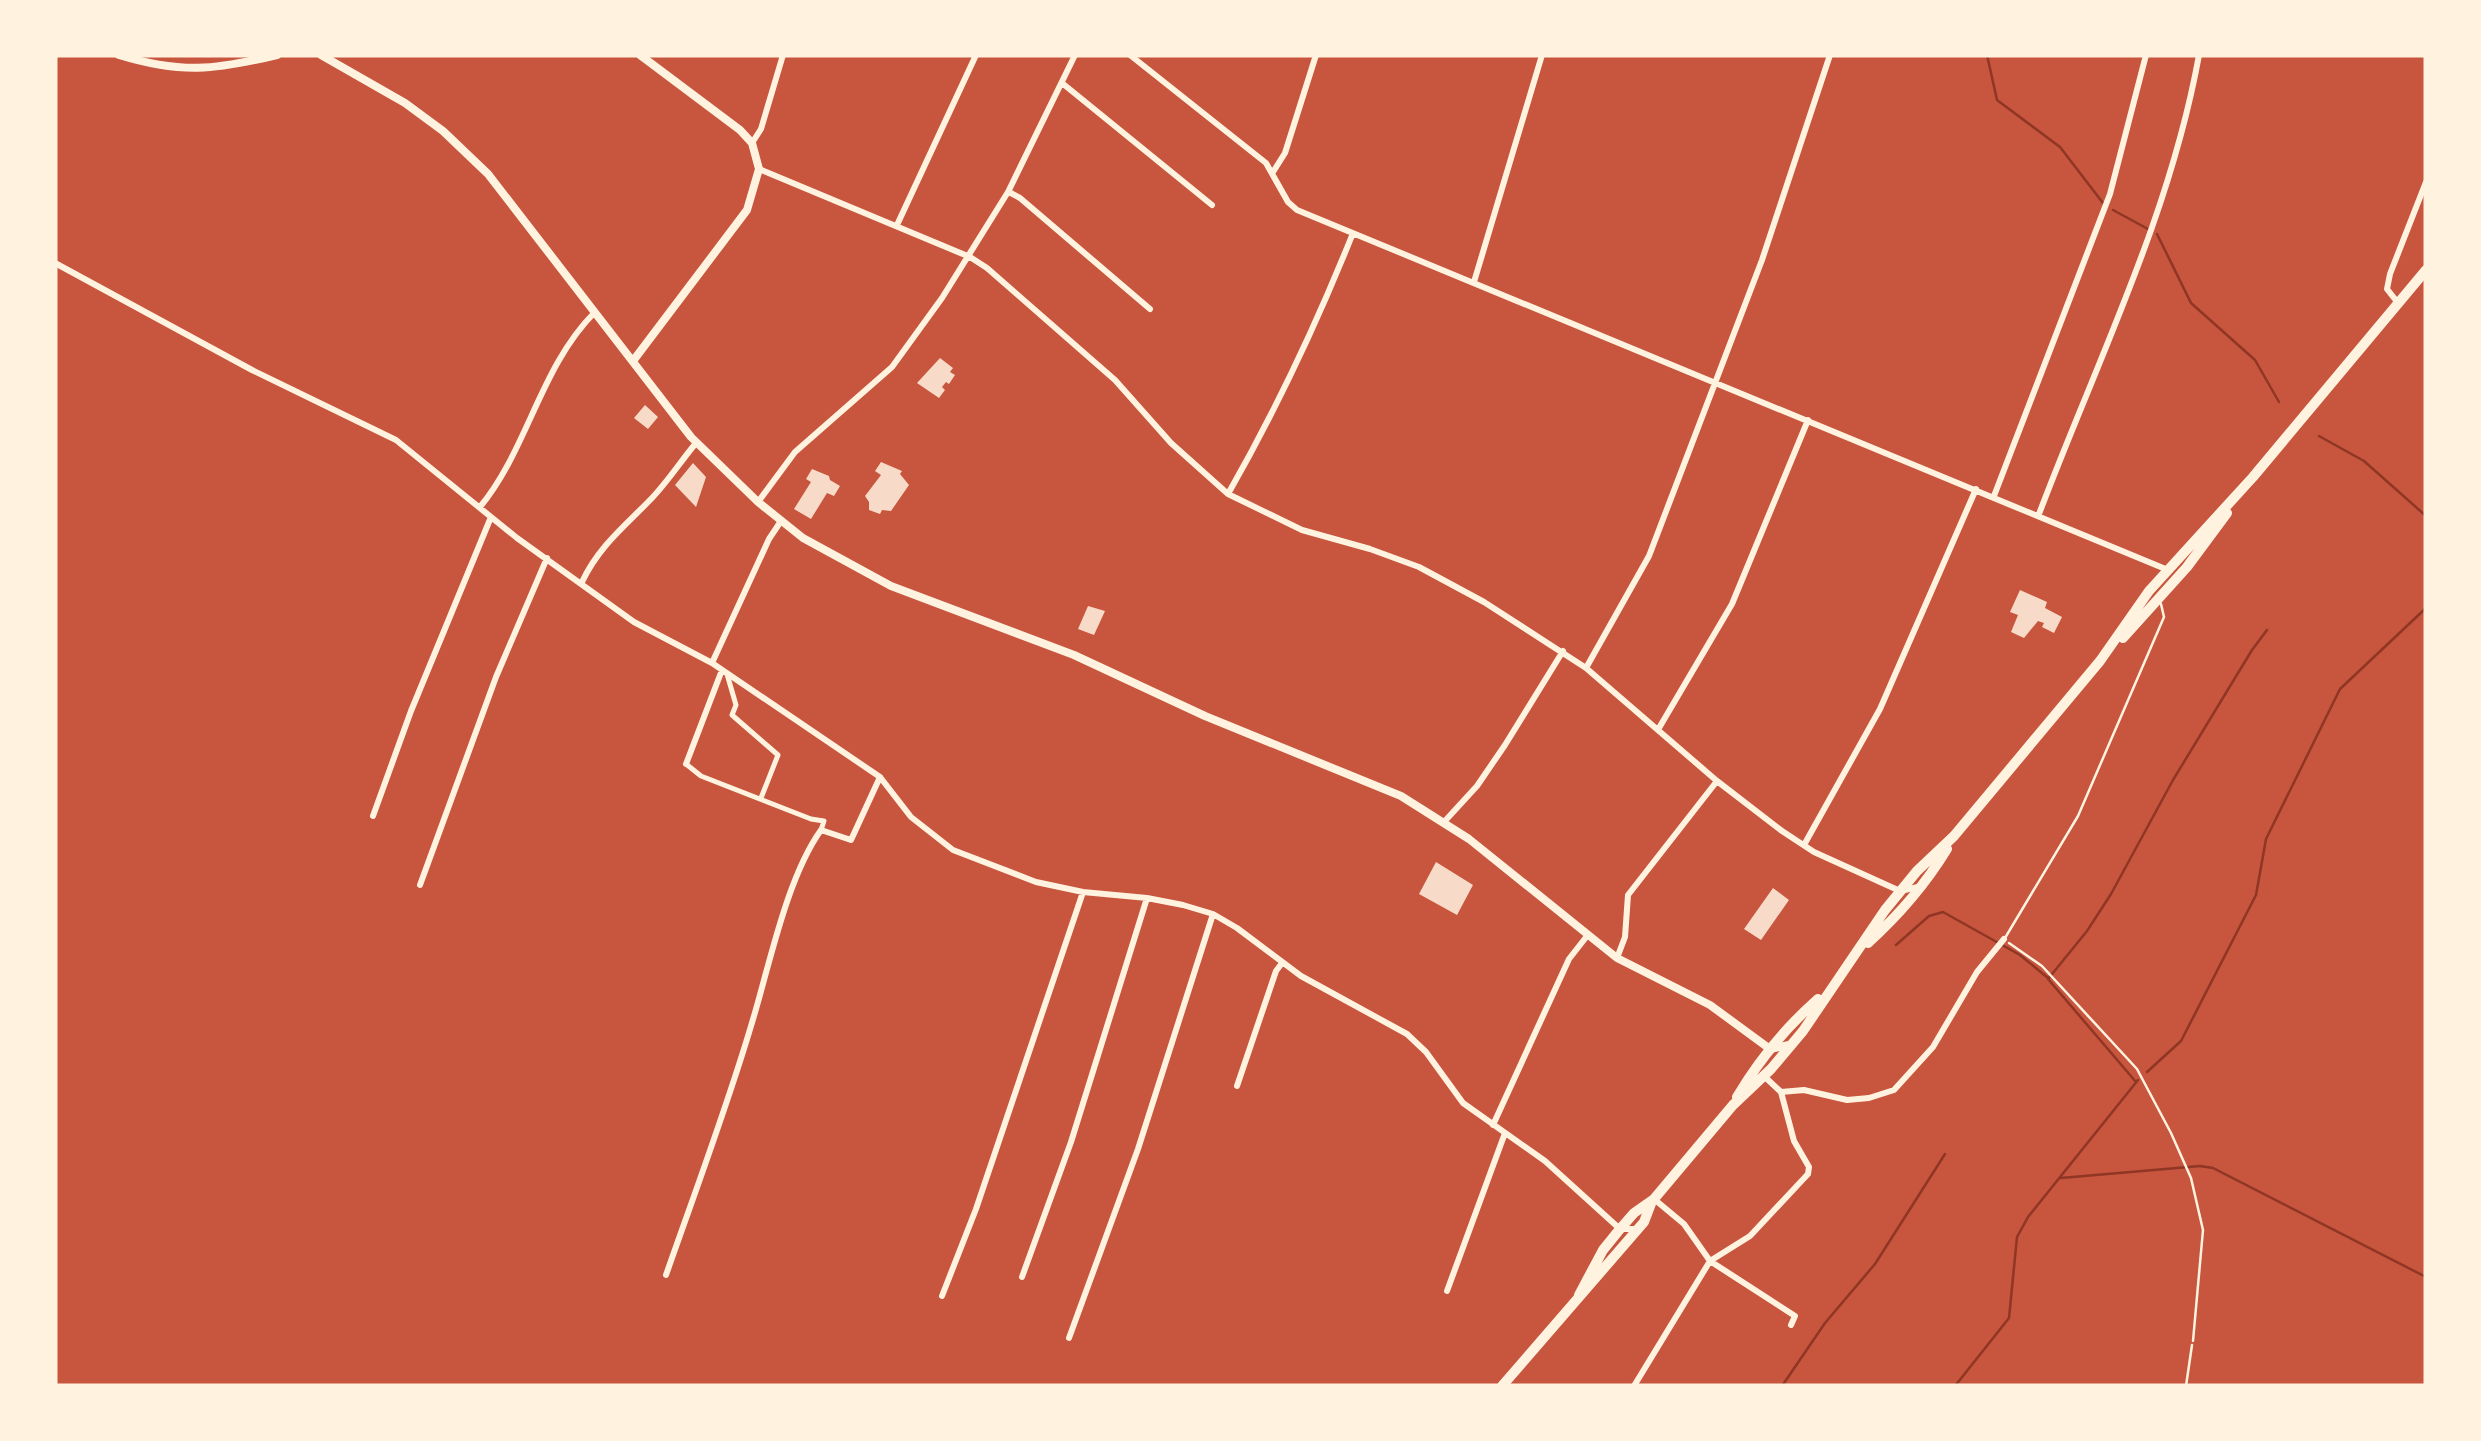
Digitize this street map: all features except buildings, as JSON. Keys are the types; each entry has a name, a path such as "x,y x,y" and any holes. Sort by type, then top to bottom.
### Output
{"main road":[{"path":"1502,1386 1640,1227 1653,1200 1732,1105 1768,1073 1792,1044 1900,891 1954,836 2100,661 2167,570 2244,487 2426,270"},
{"path":"2100,661 2187,568 2244,487"},
{"path":"1860,950 1895,919 1924,885 1954,836"},
{"path":"1732,1105 1754,1068 1793,1022 1826,992"},
{"path":"1578,1295 1603,1250 1634,1213 1653,1200"}],"street":[{"path":"119,55 156,66 204,69 277,55"},
{"path":"321,55 360,74 443,131 488,174 696,443 781,522 830,554 891,586 1074,655 1205,716 1380,787 1480,847 1618,958 1710,1005 1770,1049 1792,1044"},
{"path":"634,361 747,210 759,169 752,143 640,55"},
{"path":"752,143 761,128 783,55"},
{"path":"897,225 976,55"},
{"path":"758,502 795,452 892,367 970,257 1008,192 1076,55"},
{"path":"1130,55 1273,172 1281,192 1297,210 2167,570 2187,568"},
{"path":"1273,172 1285,153 1316,55"},
{"path":"1474,282 1542,55"},
{"path":"1586,668 1649,556 1786,194 1830,55"},
{"path":"1994,496 2110,194 2146,55"},
{"path":"2039,514 2148,240 2182,132 2199,55"},
{"path":"1062,83 1212,205"},
{"path":"759,169 970,257 1115,380 1170,443 1228,494 1302,530 1418,567 1484,602 1586,668 1717,780 1804,845 1900,891 1924,885"},
{"path":"2398,303 2387,289 2390,274 2426,182"},
{"path":"1008,192 1020,198 1150,309"},
{"path":"1228,494 1258,442 1324,305 1353,233"},
{"path":"55,263 252,370 396,440 491,517 634,622 712,663 880,777 911,817 954,850 1004,872 1083,892 1147,898 1213,914 1300,976 1406,1034 1426,1052 1464,1103 1554,1168 1620,1229 1640,1227"},
{"path":"480,507 502,474 556,365 578,328 596,311"},
{"path":"1659,728 1732,604 1808,420"},
{"path":"582,582 607,540 655,495 696,443"},
{"path":"1804,845 1880,708 1976,489"},
{"path":"373,816 418,692 491,517"},
{"path":"712,663 769,539 781,522"},
{"path":"420,884 496,677 547,558"},
{"path":"2163,597 2167,570"},
{"path":"1444,822 1477,786 1505,746 1563,652"},
{"path":"666,1275 734,1082 798,875 824,821 811,820 701,776 686,764 724,672"},
{"path":"724,672 736,705 732,715 778,755 761,799"},
{"path":"821,830 851,840 880,777"},
{"path":"1618,958 1625,938 1628,896 1717,780"},
{"path":"1895,919 1900,891"},
{"path":"942,1296 976,1209 1083,892"},
{"path":"1022,1277 1071,1142 1147,898"},
{"path":"1069,1338 1138,1149 1213,914"},
{"path":"1493,1125 1569,960 1587,936"},
{"path":"1781,1092 1804,1090 1848,1100 1894,1090 1934,1047 1977,972 2004,940"},
{"path":"1237,1086 1282,963"},
{"path":"1634,1386 1710,1261 1750,1236 1808,1174 1809,1167 1788,1124 1781,1092 1768,1073 1770,1049"},
{"path":"1447,1290 1505,1132"},
{"path":"1653,1200 1684,1224 1710,1261 1795,1316 1790,1325"},
{"path":"1616,1256 1620,1229"}],"lane":[{"path":"2004,940 2078,816 2164,617 2163,597"},
{"path":"2186,1386 2192,1345"}],"path":[{"path":"2004,940 2042,966 2136,1069 2171,1132 2192,1178 2203,1230 2192,1345"}],"waterway":[{"path":"1987,55 1997,100 2060,147 2103,203"},
{"path":"2113,210 2148,229"},
{"path":"2157,234 2191,303 2255,360 2279,402"},
{"path":"2319,436 2364,461 2426,516"},
{"path":"2147,1072 2181,1041 2256,895 2266,839 2340,689 2426,608"},
{"path":"2136,1082 2048,979 2111,894 2173,780 2267,630"},
{"path":"1896,945 1929,916 1943,912 2020,955 2048,978"},
{"path":"1955,1386 2009,1318 2017,1237 2028,1217 2138,1080"},
{"path":"1782,1386 1825,1323 1875,1264 1945,1154"},
{"path":"2061,1178 2213,1168 2426,1277"}]}
